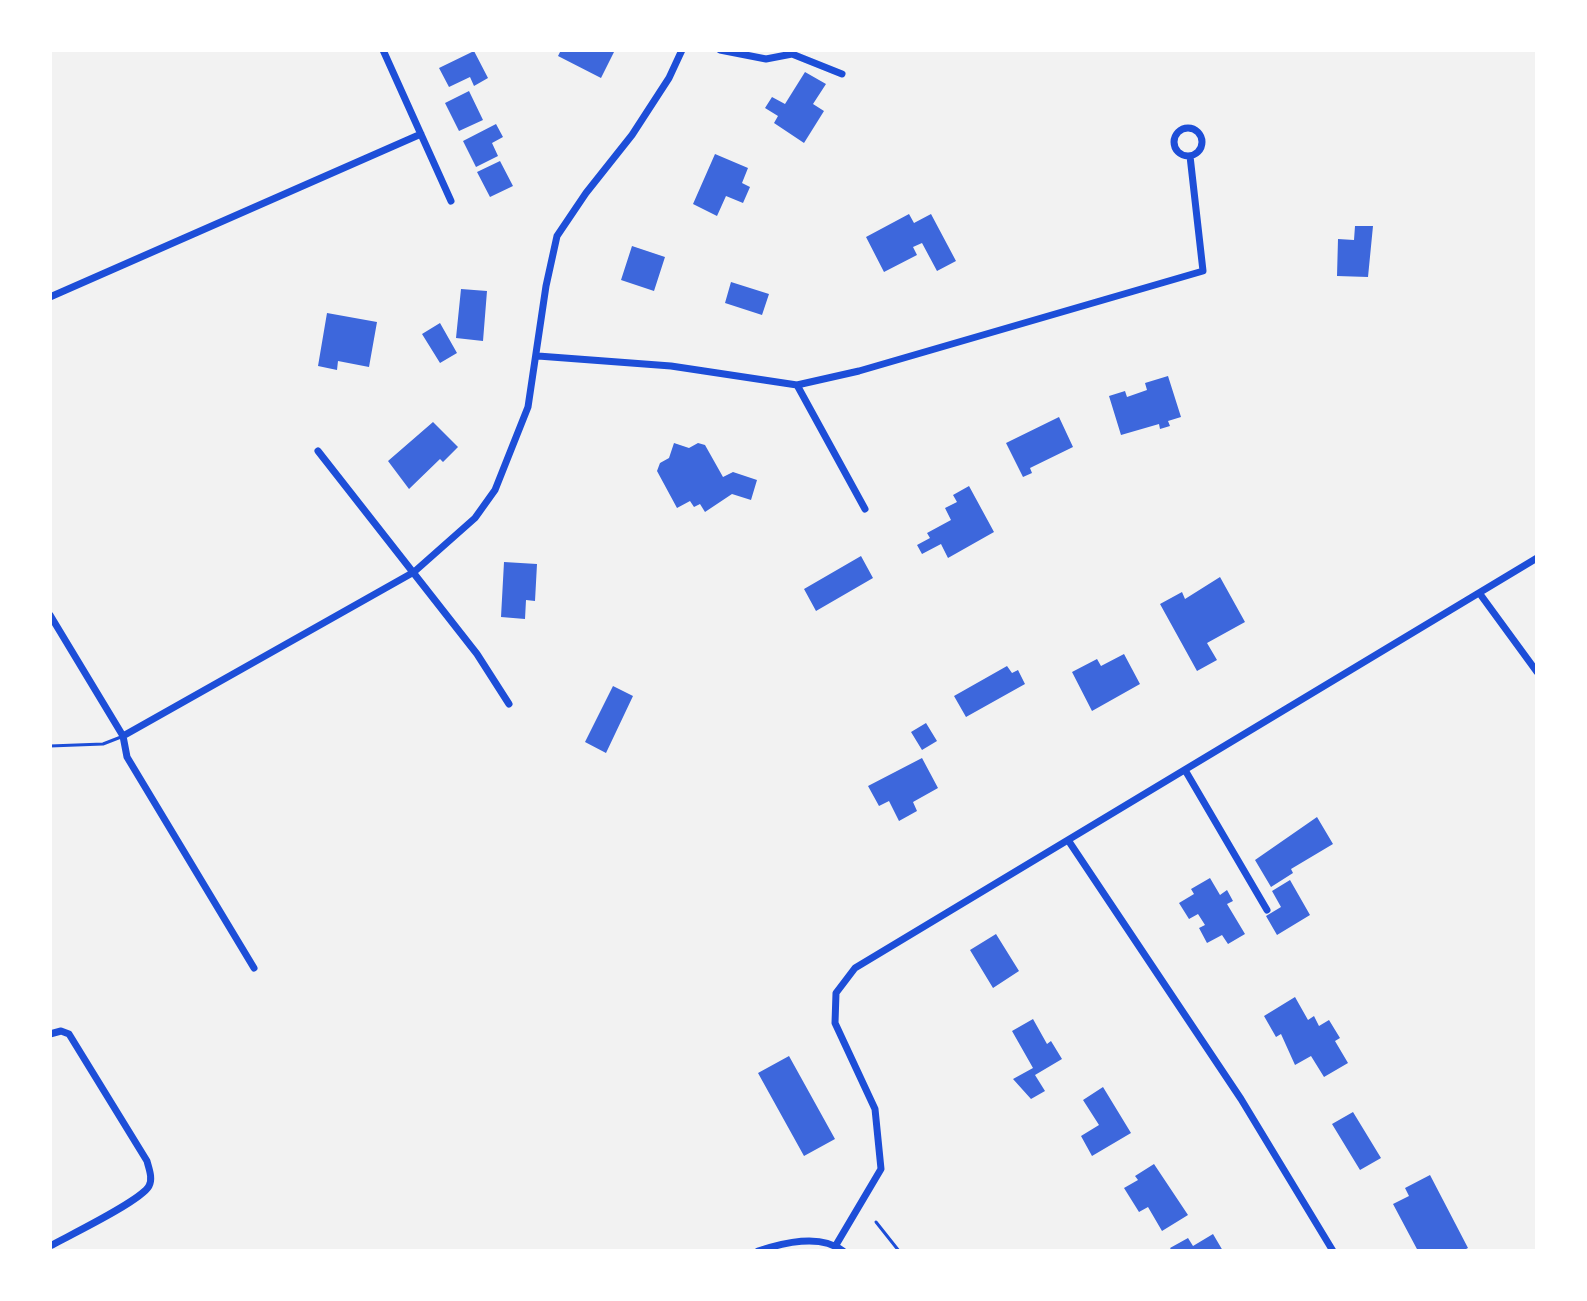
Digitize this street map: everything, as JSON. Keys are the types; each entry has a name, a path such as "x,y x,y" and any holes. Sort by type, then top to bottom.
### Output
{"street":[{"path":"383,50 451,201"},
{"path":"123,736 414,572 475,518 495,490 525,418 557,236 632,135 669,78 682,50"},
{"path":"720,50 766,59 792,54 842,74"},
{"path":"50,297 421,134"},
{"path":"538,356 671,366 797,385 859,371 1203,271 1190,156"},
{"path":"797,385 865,509"},
{"path":"318,451 477,654 509,704"},
{"path":"758,1251 787,1242 839,1248 881,1169 875,1109 835,1023 836,993 855,968 1537,558"},
{"path":"1480,594 1537,672"},
{"path":"50,615 123,736 127,757 254,968"},
{"path":"1185,770 1267,910"},
{"path":"1068,840 1241,1099 1333,1251"},
{"path":"50,1034 61,1031 69,1034 147,1161 149,1186 128,1202 50,1246"}],"lane":[{"path":"50,746 103,744 123,736"},
{"path":"876,1222 899,1251"}],"building":[{"path":"561,50 615,50 601,78 558,56"},
{"path":"474,51 488,78 474,86 470,77 449,87 439,68"},
{"path":"805,72 826,84 813,104 824,111 804,143 774,123 778,116 765,108 772,97 785,104"},
{"path":"469,91 483,120 459,131 445,103"},
{"path":"496,124 503,137 492,143 498,156 476,167 463,141"},
{"path":"715,154 748,168 742,183 750,187 743,203 726,196 717,216 693,204"},
{"path":"500,161 513,186 490,197 477,172"},
{"path":"909,214 914,223 931,214 956,261 937,271 922,243 913,247 917,255 884,272 866,237"},
{"path":"1355,226 1373,226 1368,277 1337,276 1338,239 1354,240"},
{"path":"632,246 665,257 654,291 621,280"},
{"path":"731,282 769,294 762,315 725,303"},
{"path":"461,289 487,291 483,341 456,338"},
{"path":"327,313 377,322 369,367 338,361 337,370 318,366"},
{"path":"440,323 457,353 440,363 422,334"},
{"path":"1168,376 1181,417 1168,421 1170,426 1160,429 1159,424 1121,435 1109,396 1125,391 1127,397 1147,390 1145,383"},
{"path":"1059,417 1073,447 1030,468 1032,473 1023,477 1006,443"},
{"path":"433,422 458,447 443,462 440,459 409,489 388,461"},
{"path":"674,443 689,448 698,443 705,445 723,477 733,472 757,480 751,500 732,494 705,512 700,504 694,507 690,501 677,508 657,471 660,463 669,458"},
{"path":"969,486 994,532 948,558 941,544 922,554 917,545 930,538 927,533 951,520 945,508 957,502 953,495"},
{"path":"861,556 873,578 816,611 804,589"},
{"path":"504,562 537,564 535,601 526,600 525,619 501,617"},
{"path":"1220,577 1245,622 1207,643 1217,660 1197,671 1160,604 1182,592 1185,599"},
{"path":"1124,654 1140,684 1092,711 1072,672 1097,659 1101,666"},
{"path":"1007,666 1012,673 1018,670 1025,684 966,717 954,696"},
{"path":"613,686 633,696 606,753 585,742"},
{"path":"926,723 937,741 922,750 911,732"},
{"path":"922,758 938,788 913,802 917,811 899,821 889,801 879,806 868,786"},
{"path":"1317,817 1333,844 1291,869 1293,873 1271,887 1255,860"},
{"path":"1210,878 1220,895 1227,890 1233,901 1227,904 1245,934 1228,944 1222,935 1207,943 1199,928 1205,925 1198,914 1189,919 1179,903 1194,894 1191,889"},
{"path":"1290,880 1310,915 1277,935 1266,916 1281,907 1272,891"},
{"path":"996,934 1019,971 993,988 970,950"},
{"path":"1295,997 1308,1020 1314,1016 1319,1026 1329,1020 1340,1038 1335,1041 1348,1063 1324,1077 1311,1056 1295,1065 1281,1034 1276,1037 1264,1016"},
{"path":"1033,1019 1047,1044 1051,1041 1062,1059 1035,1075 1045,1091 1031,1099 1013,1079 1033,1068 1012,1031"},
{"path":"789,1056 835,1139 804,1156 758,1073"},
{"path":"1103,1087 1131,1133 1092,1156 1081,1136 1099,1125 1083,1100"},
{"path":"1353,1112 1381,1158 1360,1170 1332,1124"},
{"path":"1154,1164 1188,1215 1162,1231 1148,1207 1139,1212 1124,1188 1138,1180 1135,1176"},
{"path":"1430,1175 1468,1248 1462,1251 1418,1251 1393,1204 1409,1196 1405,1188"},
{"path":"1213,1234 1223,1251 1172,1251 1170,1248 1188,1238 1193,1246"}]}
